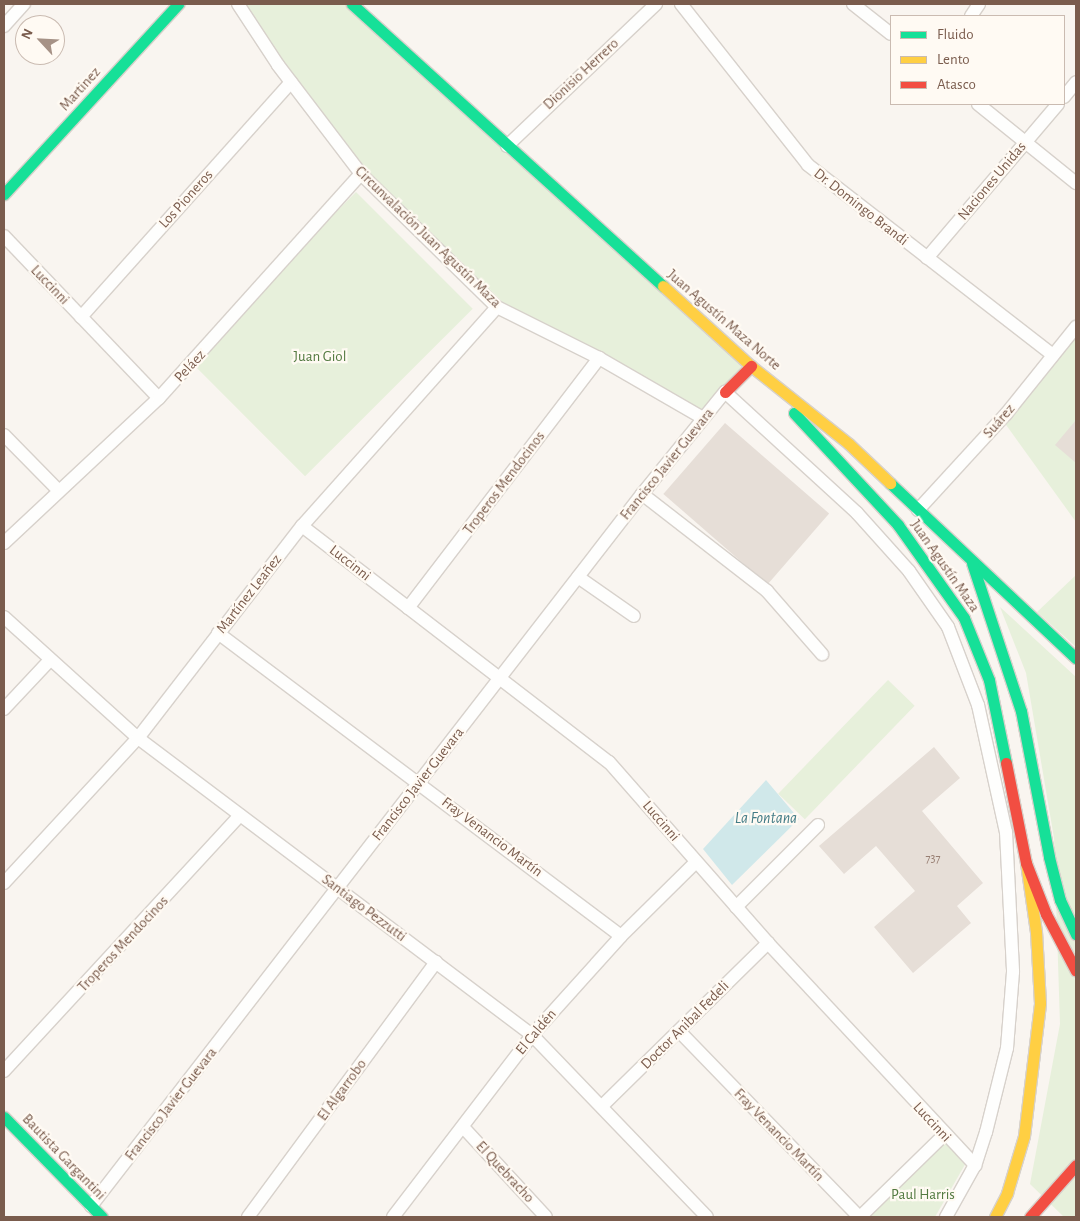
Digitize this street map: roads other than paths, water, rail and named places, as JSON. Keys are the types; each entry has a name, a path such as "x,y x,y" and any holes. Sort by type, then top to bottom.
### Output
{"main road":[{"name":"Martinez","path":"4,194 178,4"},
{"name":"Juan Agustín Maza Norte","path":"352,4 751,366 849,444 972,563 1076,658"},
{"name":"Francisco Javier Guevara","path":"725,392 751,366"},
{"name":"Juan Agustín Maza","path":"751,366 898,525 964,618 989,680 1026,862 1046,914 1076,971"},
{"name":"Juan Agustín Maza","path":"972,563 984,607 1018,702 1049,857 1060,900 1076,936"},
{"path":"995,1217 1007,1193 1024,1136 1039,1012 1036,932 1026,862"},
{"name":"Bautista Gargantini","path":"4,1117 102,1217"},
{"path":"1030,1217 1076,1165"}],"street":[{"path":"4,26 24,4"},
{"name":"Circunvalación Juan Agustín Maza","path":"238,4 291,82 361,174 497,307 599,358 703,418"},
{"name":"Dionisio Herrero","path":"507,146 656,4"},
{"name":"Dr. Domingo Brandi","path":"681,4 808,165 1053,355"},
{"path":"853,4 890,33"},
{"path":"972,15 979,4"},
{"name":"Los Pioneros","path":"81,317 291,82"},
{"path":"1065,96 1076,82"},
{"path":"979,105 1076,183"},
{"name":"Naciones Unidas","path":"927,258 1057,105"},
{"name":"Peláez","path":"4,543 159,398 361,174"},
{"name":"Luccinni","path":"4,236 159,398"},
{"name":"Martínez Leañez","path":"4,883 138,738 302,526 497,307"},
{"name":"Suárez","path":"918,510 1006,414 1076,328"},
{"name":"Troperos Mendocinos","path":"408,608 599,358"},
{"path":"725,392 857,513 909,571 948,627 978,706 1006,832 1013,972 1007,1048 986,1132 975,1165 946,1217"},
{"name":"Francisco Javier Guevara","path":"91,1206 642,494 725,392"},
{"path":"4,434 59,491"},
{"path":"642,494 767,591 822,654"},
{"name":"Luccinni","path":"302,526 501,677 609,762 768,944 944,1135 975,1165"},
{"path":"578,577 634,616"},
{"name":"Santiago Pezzutti","path":"4,617 138,738 532,1035 707,1217"},
{"name":"Fray Venancio Martín","path":"218,633 420,782 621,936"},
{"path":"4,709 50,660"},
{"name":"Troperos Mendocinos","path":"4,1071 240,815"},
{"path":"736,907 818,826"},
{"name":"El Caldén","path":"393,1217 532,1035 621,936 696,862"},
{"name":"Doctor Anibal Fedeli","path":"602,1106 768,944"},
{"name":"El Algarrobo","path":"248,1217 436,962"},
{"name":"Fray Venancio Martín","path":"679,1030 859,1217"},
{"name":"El Quebracho","path":"463,1127 542,1216"},
{"path":"859,1217 944,1135"}],"water":[{"name":"La Fontana","path":"766,780 799,819 732,885 703,849"}],"park label":[{"name":"Juan Giol","path":"320,357"},
{"name":"Paul Harris","path":"923,1195"}]}
